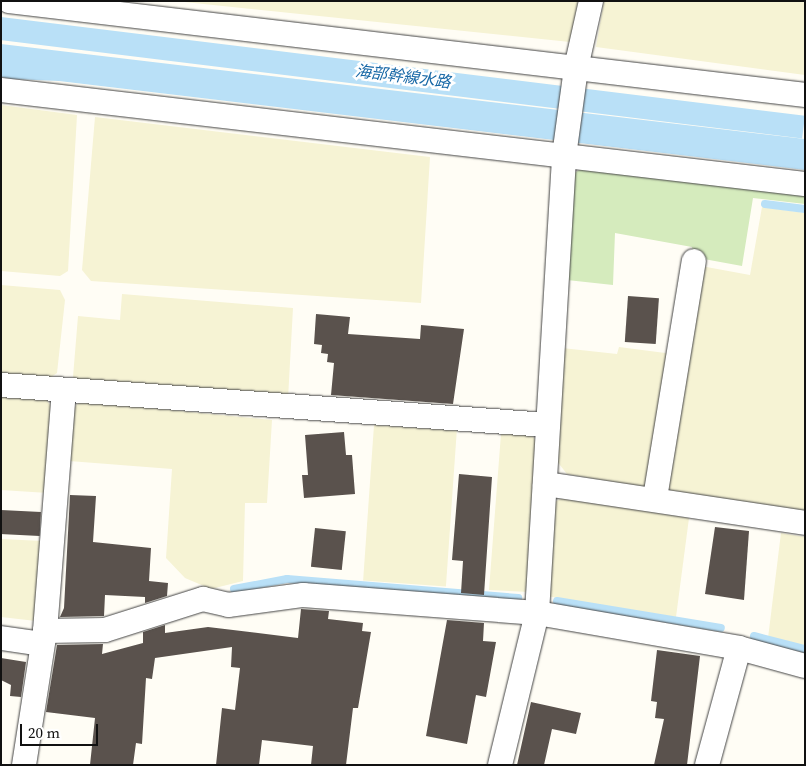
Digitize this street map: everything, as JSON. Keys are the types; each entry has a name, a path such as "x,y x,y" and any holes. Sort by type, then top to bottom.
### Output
{"street":[{"path":"9,1 575,73 805,95"},
{"path":"500,765 537,613 565,152 575,73 591,1"},
{"path":"1,90 565,152 805,184"},
{"path":"655,498 694,261"},
{"path":"1,385 547,425"},
{"path":"24,765 44,638 64,390"},
{"path":"545,484 655,498 805,523"},
{"path":"1,638 44,638 104,630 203,600 228,604 302,595 537,613 739,648 805,666"},
{"path":"707,765 739,648"}],"shaded area":[{"path":"175,1 578,1 570,42"},
{"path":"604,1 805,1 805,75 596,47"},
{"path":"1,105 77,115 68,271 60,276 1,271"},
{"path":"95,117 430,157 421,303 91,281 82,270"},
{"path":"762,207 805,213 805,513 668,492 701,266 750,275"},
{"path":"1,285 60,290 65,300 57,373 45,381 1,378"},
{"path":"122,294 293,308 288,399 81,386 73,377 78,316 120,320"},
{"path":"619,347 673,354 646,488 567,474 556,460 562,348 617,354"},
{"path":"1,395 46,399 55,412 48,493 1,490"},
{"path":"81,401 272,420 267,503 245,503 243,581 211,589 185,578 166,558 172,469 69,461 71,410"},
{"path":"374,425 457,431 446,586 363,581"},
{"path":"501,434 531,434 539,445 529,592 489,590"},
{"path":"565,497 689,518 676,617 546,596 552,503"},
{"path":"781,533 805,537 805,647 768,638"},
{"path":"1,539 43,541 36,621 1,617"}],"green space":[{"path":"582,168 805,194 805,204 753,198 742,266 693,257 692,247 615,233 613,285 567,280 573,174"}],"water":[{"name":"海部幹線水路","path":"1,17 805,116 802,139 1,40"},
{"path":"1,44 805,139 805,170 59,81 11,79 1,77"}],"building":[{"path":"628,296 659,298 656,344 625,342"},
{"path":"316,314 350,317 348,334 420,339 421,325 464,329 453,404 331,395 334,363 327,362 328,354 321,353 322,345 314,344"},
{"path":"344,432 346,455 352,455 355,494 304,498 302,475 308,475 305,435"},
{"path":"459,474 492,477 484,595 461,593 463,561 452,560"},
{"path":"70,495 96,496 93,542 151,548 149,581 168,583 167,596 145,603 145,597 105,595 104,616 60,617 64,608"},
{"path":"1,510 41,512 40,536 1,534"},
{"path":"715,527 749,531 744,600 705,594"},
{"path":"315,528 346,531 342,570 311,567"},
{"path":"301,609 329,611 328,619 363,623 362,631 371,632 358,708 353,708 346,765 311,765 313,746 262,740 259,765 216,765 222,708 235,710 240,668 231,667 232,647 155,658 152,679 146,678 142,744 136,743 133,765 90,765 95,718 46,712 57,645 103,644 102,654 143,643 143,632 165,625 165,633 208,627 298,638"},
{"path":"447,620 484,623 483,641 496,642 486,697 476,695 467,744 426,736"},
{"path":"657,650 700,656 687,765 654,765 664,719 655,718 657,702 651,701"},
{"path":"1,658 26,662 21,697 10,696 11,685 1,680"},
{"path":"531,702 581,713 576,734 552,729 544,765 517,765"}],"waterway":[{"path":"765,204 805,209"},
{"path":"234,589 287,579 518,598"},
{"path":"557,601 721,628"},
{"path":"754,636 805,649"}]}
